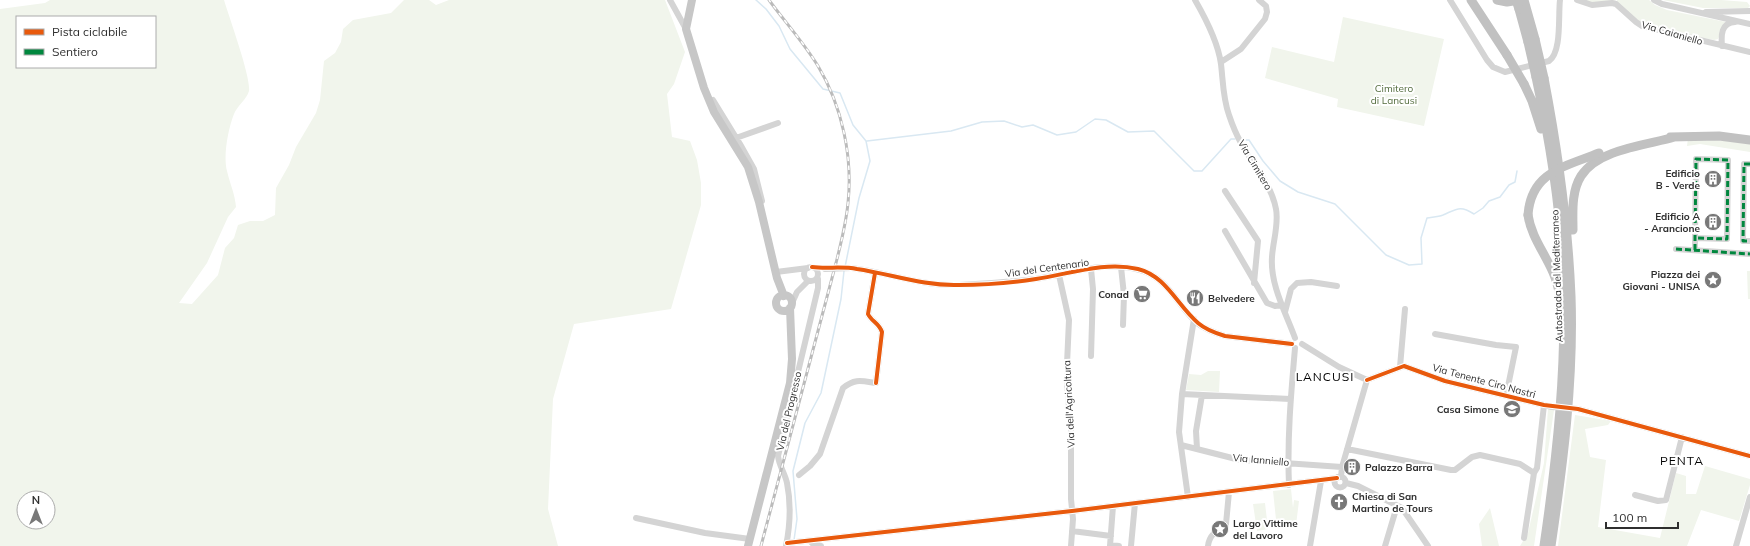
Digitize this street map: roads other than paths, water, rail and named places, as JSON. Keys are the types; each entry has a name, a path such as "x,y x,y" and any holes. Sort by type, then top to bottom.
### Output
{"highway":[{"path":"1471,0 1507,55 1524,84 1534,106 1544,138 1557,230 1561,243"},
{"path":"1497,0 1522,4"},
{"path":"1516,0 1522,4 1540,77 1558,207 1561,243"},
{"name":"Autostrada del Mediterraneo","path":"1540,77 1558,156 1565,206 1571,298 1571,350 1566,430 1551,546"},
{"path":"1559,428 1557,413 1560,326 1559,292 1553,270 1532,231 1528,215 1529,202 1533,191 1545,177 1555,171 1599,153 1647,140 1675,137 1719,136 1750,140"},
{"path":"1571,298 1573,273 1572,220 1574,196 1581,176 1590,166 1616,153 1647,143 1675,137"},
{"name":"Autostrada del Mediterraneo","path":"1544,546 1559,428 1564,327 1561,243"}],"main road":[{"path":"692,0 686,29 704,88 714,112 748,167 776,275 778,306 787,324 791,337"},
{"path":"749,542 790,383 792,359 788,301 776,275"},
{"path":"778,306 780,297 788,301"},
{"path":"778,306 784,311 788,301"}],"street":[{"path":"670,0 686,29"},
{"name":"Via Cimitero","path":"1195,0 1213,35 1221,62 1225,102 1229,115 1241,142 1262,174 1272,194 1277,211 1272,258 1274,276 1282,305 1296,338"},
{"path":"1221,62 1241,49 1265,19 1267,12 1266,6 1259,0"},
{"path":"1450,0 1487,60 1493,67 1505,72 1549,61 1553,58 1557,47 1560,0"},
{"name":"Via Caianiello","path":"1576,0 1592,5 1616,4 1642,26 1750,52"},
{"path":"1654,0 1662,4 1750,24"},
{"path":"1694,11 1750,11"},
{"path":"1740,11 1739,18 1742,22"},
{"path":"1722,46 1722,32 1724,28 1729,23 1742,22"},
{"path":"712,98 754,169 767,223 765,229"},
{"path":"736,138 778,123"},
{"path":"1695,238 1727,239 1728,160 1696,159 1695,238 1695,250"},
{"path":"1750,164 1744,164 1743,241 1750,241"},
{"path":"1225,191 1258,241 1254,283"},
{"path":"1225,231 1267,303 1275,306 1282,305"},
{"path":"1676,249 1750,254"},
{"path":"1121,267 1124,295 1123,324"},
{"name":"Via del Centenario","path":"776,275 810,268 852,268 937,285 958,285 1007,282 1091,269 1121,267 1150,273 1159,279 1194,320 1203,327 1224,336 1293,346"},
{"path":"810,268 818,270 812,279 804,273 810,268"},
{"path":"788,301 825,269"},
{"path":"1091,269 1093,289 1091,356"},
{"path":"799,475 810,466 820,454 843,388 851,382 856,381 876,383 882,332 881,327 870,318 868,314 876,273"},
{"name":"Via dell'Agricoltura","path":"1060,275 1069,320 1067,378 1071,429 1071,546"},
{"name":"Via del Progresso","path":"790,543 787,482 780,467 778,456 815,300 815,290 812,279"},
{"path":"1285,312 1291,289 1297,283 1311,282 1337,286"},
{"path":"1288,485 1293,339 1300,339 1302,344 1339,367 1367,380 1400,368 1405,309"},
{"path":"1188,497 1179,432 1182,394 1194,320"},
{"path":"1434,334 1516,347 1506,396"},
{"path":"1293,346 1300,347 1302,344"},
{"name":"Via Tenente Ciro Nastri","path":"1400,368 1404,366 1444,381 1552,407 1578,410 1750,456"},
{"path":"1346,483 1341,488 1337,487 1367,380"},
{"path":"1182,394 1290,399"},
{"path":"1197,449 1196,431 1202,395"},
{"path":"1524,538 1534,473 1537,468 1544,405"},
{"path":"1635,495 1658,501 1666,500 1682,437"},
{"name":"Via Ianniello","path":"1181,445 1240,460 1288,462 1342,467"},
{"path":"1347,449 1451,470 1455,470 1472,457 1480,454 1520,464 1534,473"},
{"path":"790,543 1321,481 1345,480 1346,483 1358,486 1402,508 1428,546"},
{"path":"1310,546 1321,481"},
{"path":"1208,546 1209,539 1217,530 1226,524 1229,492"},
{"path":"1736,546 1750,498"},
{"path":"1130,546 1135,503"},
{"path":"1113,506 1110,545 1119,546"},
{"path":"1385,546 1397,506"},
{"path":"636,518 749,542"},
{"path":"1072,531 1111,536"},
{"path":"810,541 814,545 821,546"}],"waterway":[{"path":"756,0 766,9 779,26 790,49 823,89 840,93 853,125 866,141 870,161 859,198 845,267"},
{"path":"867,141 951,131 982,122 1004,121 1022,127 1033,125 1057,135 1076,132 1095,119 1106,120 1128,132 1154,131 1194,171 1202,171 1231,139 1235,139"},
{"path":"1244,140 1249,140 1263,161 1280,181 1298,192 1335,204 1386,255 1409,265 1422,264 1421,238 1427,218 1441,216 1458,209 1469,211 1474,214 1483,208 1489,201 1500,197 1509,185 1515,182 1517,171"},
{"path":"794,540 797,519 793,471 805,423 821,393 841,299 844,271"}],"railway":[{"path":"761,546 840,248 846,218 849,186 849,168 844,132 834,98 813,57 769,0"}],"place":[{"name":"Edificio B - Verde","path":"1713,179"},
{"name":"Edificio A - Arancione","path":"1713,222"},
{"name":"Piazza dei Giovani - UNISA","path":"1713,280"},
{"name":"Conad","path":"1142,294"},
{"name":"Belvedere","path":"1195,298"},
{"name":"Casa Simone","path":"1512,409"},
{"name":"Palazzo Barra","path":"1352,467"},
{"name":"Chiesa di San Martino de Tours","path":"1339,502"},
{"name":"Largo Vittime del Lavoro","path":"1220,529"}],"district":[{"name":"LANCUSI","path":"1325,376"},
{"name":"PENTA","path":"1682,460"}],"park label":[{"name":"Cimitero di Lancusi","path":"1394,94"}]}
